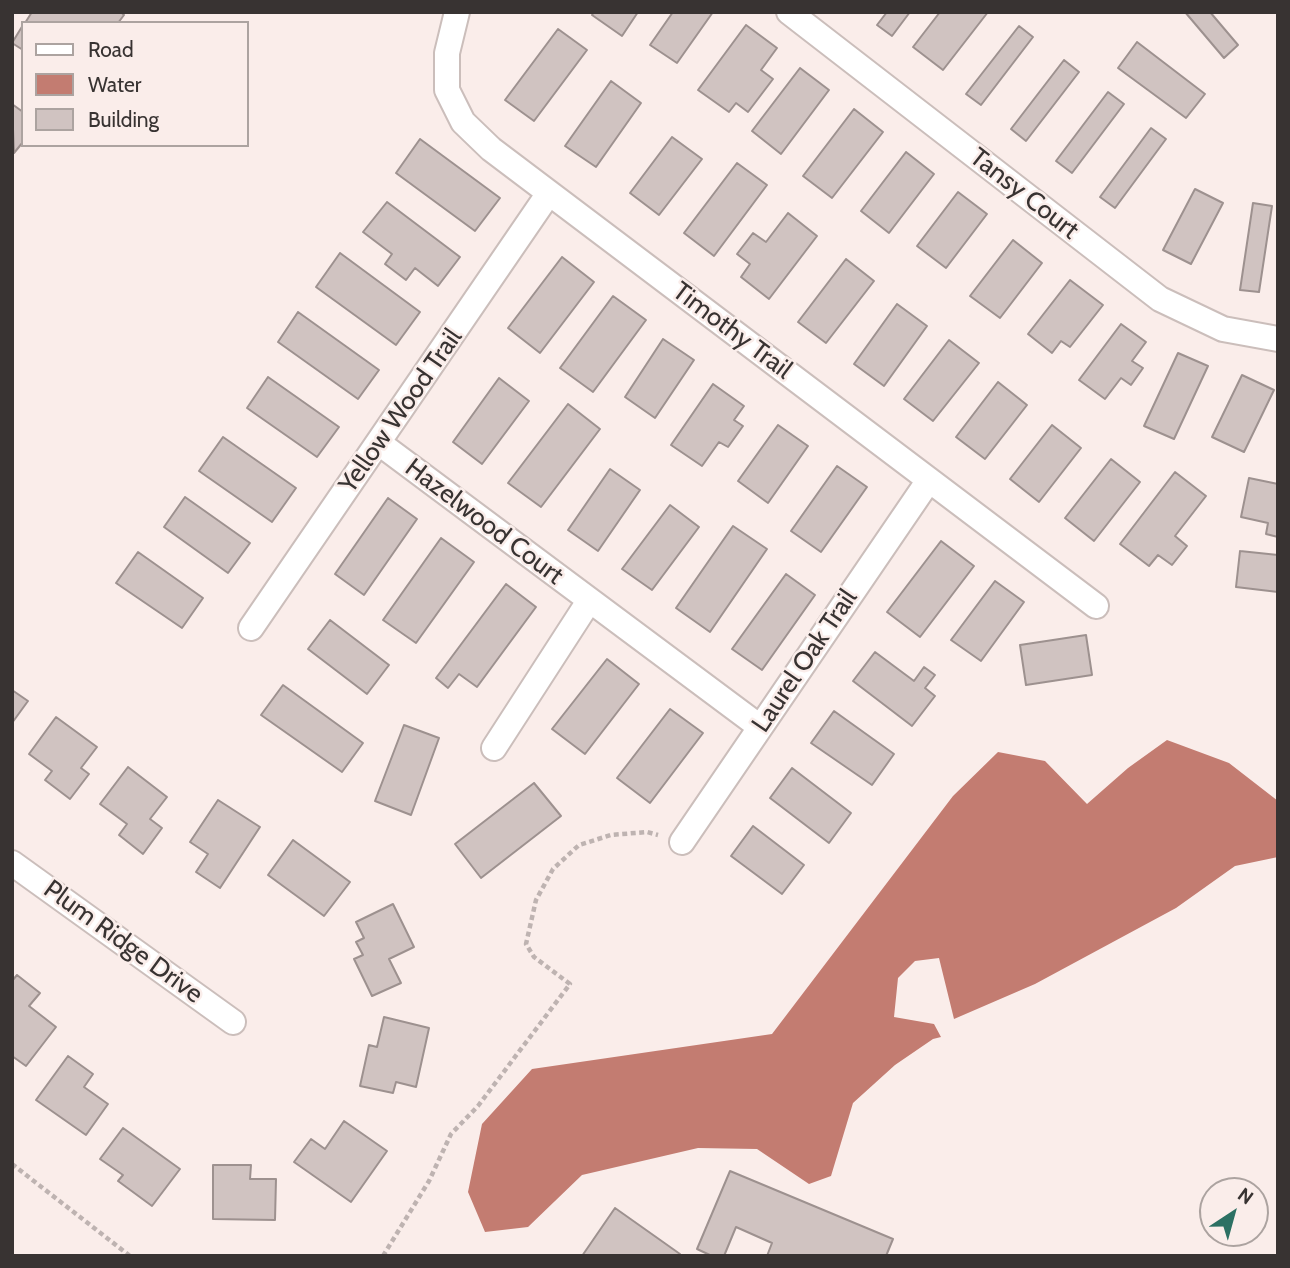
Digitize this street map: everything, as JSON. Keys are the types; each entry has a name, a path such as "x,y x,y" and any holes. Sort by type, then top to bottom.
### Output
{"street":[{"name":"Timothy Trail","path":"457,12 447,53 447,90 463,122 491,149 1096,606"},
{"name":"Tansy Court","path":"789,12 1160,299 1223,330 1278,339"},
{"name":"Yellow Wood Trail","path":"251,628 549,193"},
{"name":"Hazelwood Court","path":"379,443 760,726"},
{"name":"Laurel Oak Trail","path":"682,842 929,480"},
{"name":"Hazelwood Court","path":"494,748 589,601"},
{"name":"Plum Ridge Drive","path":"12,863 233,1022"}],"path":[{"path":"383,1256 429,1181 451,1134 478,1106 570,984 534,957 526,944 536,900 553,869 579,845 611,835 647,832 682,842"},
{"path":"12,1164 130,1256"}],"water":[{"path":"1167,740 1229,763 1278,801 1278,857 1235,866 1176,908 1035,984 954,1019 939,958 915,961 898,978 894,1017 934,1024 941,1037 933,1039 895,1065 853,1103 831,1176 809,1184 757,1149 698,1148 582,1175 528,1227 485,1232 468,1192 482,1124 532,1069 772,1034 953,796 998,752 1045,761 1087,804 1128,768"}],"building":[{"path":"32,12 121,12 124,15 120,21 26,21"},
{"path":"594,12 638,12 622,36 592,15"},
{"path":"673,12 713,12 677,63 650,45"},
{"path":"887,12 910,12 892,36 877,25"},
{"path":"940,12 988,12 943,70 913,47"},
{"path":"1185,12 1210,12 1238,45 1224,58"},
{"path":"746,25 777,48 761,70 773,79 748,112 736,103 729,112 698,90"},
{"path":"1019,26 1033,37 981,105 966,94"},
{"path":"21,28 21,49 12,43"},
{"path":"558,29 587,50 534,121 505,100"},
{"path":"1137,42 1205,94 1186,118 1118,68"},
{"path":"1064,60 1079,72 1026,141 1011,129"},
{"path":"800,68 829,90 781,154 752,131"},
{"path":"611,81 641,103 596,167 565,146"},
{"path":"1108,92 1124,104 1072,173 1056,161"},
{"path":"12,104 21,111 21,144 14,153"},
{"path":"854,109 883,132 832,198 803,176"},
{"path":"1151,128 1166,139 1115,208 1100,197"},
{"path":"672,137 702,159 659,215 630,193"},
{"path":"420,139 500,198 475,231 396,173"},
{"path":"906,152 934,174 889,233 861,211"},
{"path":"737,163 767,185 714,256 684,233"},
{"path":"1195,189 1223,203 1191,264 1163,250"},
{"path":"958,192 987,214 946,268 917,246"},
{"path":"387,202 460,257 438,286 415,268 406,280 385,264 392,254 363,232"},
{"path":"1253,203 1272,206 1259,292 1240,290"},
{"path":"788,213 817,236 769,299 741,277 750,264 737,254 753,233 766,242"},
{"path":"1013,240 1042,263 1000,318 970,296"},
{"path":"340,253 420,312 396,345 316,287"},
{"path":"562,257 594,282 540,353 508,328"},
{"path":"846,259 874,281 826,343 798,322"},
{"path":"1070,280 1103,305 1070,347 1061,341 1052,353 1028,334"},
{"path":"613,296 646,320 593,392 560,368"},
{"path":"897,304 927,326 884,386 854,364"},
{"path":"298,312 379,370 358,399 278,342"},
{"path":"1121,324 1146,342 1132,361 1143,368 1131,385 1121,378 1105,399 1079,380"},
{"path":"663,339 694,360 655,418 625,397"},
{"path":"949,340 979,363 933,421 904,399"},
{"path":"1178,353 1208,366 1174,439 1144,426"},
{"path":"1242,375 1274,390 1244,452 1212,437"},
{"path":"268,377 339,427 317,457 247,408"},
{"path":"499,378 529,401 482,464 453,442"},
{"path":"998,382 1027,405 985,459 956,437"},
{"path":"713,384 744,406 734,420 743,426 728,447 719,442 702,466 671,445"},
{"path":"568,404 600,429 541,507 508,483"},
{"path":"778,425 808,446 768,503 738,481"},
{"path":"1052,425 1081,448 1039,502 1010,479"},
{"path":"223,437 296,488 272,522 199,471"},
{"path":"1111,459 1140,482 1094,541 1065,518"},
{"path":"837,466 867,487 821,552 791,531"},
{"path":"610,469 640,490 598,551 568,530"},
{"path":"1175,472 1206,496 1175,536 1187,546 1172,565 1158,555 1149,566 1120,544"},
{"path":"1249,478 1278,484 1278,537 1266,534 1268,523 1241,517"},
{"path":"185,497 250,543 228,573 164,527"},
{"path":"388,498 417,519 364,595 335,574"},
{"path":"670,505 699,527 652,590 622,569"},
{"path":"733,526 767,549 710,632 676,608"},
{"path":"441,538 474,562 416,643 383,620"},
{"path":"941,541 974,566 920,637 887,612"},
{"path":"1240,551 1278,555 1278,592 1236,587"},
{"path":"138,552 203,598 182,628 116,583"},
{"path":"786,574 815,595 762,670 732,649"},
{"path":"995,581 1024,602 981,661 951,640"},
{"path":"506,584 536,607 477,687 459,674 448,688 436,678"},
{"path":"330,620 389,665 367,694 308,649"},
{"path":"1086,635 1092,675 1026,685 1020,645"},
{"path":"875,652 914,681 924,667 935,675 925,688 935,696 912,726 853,681"},
{"path":"607,659 639,684 585,754 552,729"},
{"path":"283,685 363,743 342,772 261,715"},
{"path":"12,690 28,701 12,723"},
{"path":"670,709 703,733 650,803 617,778"},
{"path":"834,711 894,754 872,785 811,743"},
{"path":"56,717 97,747 81,768 89,774 70,799 45,780 52,771 29,754"},
{"path":"404,725 439,738 411,815 375,801"},
{"path":"128,767 167,797 150,819 162,828 143,854 119,835 127,824 100,804"},
{"path":"792,768 851,813 829,843 770,798"},
{"path":"534,783 561,816 481,878 455,844"},
{"path":"218,800 260,827 220,888 196,872 208,854 190,842"},
{"path":"753,826 804,865 782,894 731,856"},
{"path":"293,840 350,882 324,916 268,875"},
{"path":"393,904 414,947 389,959 401,983 372,996 354,959 363,955 356,942 364,938 356,922"},
{"path":"17,975 40,993 29,1006 56,1027 26,1066 12,1056 12,981"},
{"path":"384,1017 429,1028 416,1087 396,1082 393,1093 360,1086 369,1045 377,1047"},
{"path":"68,1056 93,1074 84,1087 108,1104 86,1135 36,1100"},
{"path":"344,1121 387,1151 351,1202 294,1162 311,1139 325,1149"},
{"path":"123,1128 180,1169 152,1206 118,1181 123,1175 100,1159"},
{"path":"213,1165 251,1165 250,1179 276,1179 275,1220 213,1219"},
{"path":"730,1171 893,1239 886,1256 767,1256 772,1243 736,1227 724,1256 712,1256 697,1249"},
{"path":"615,1208 680,1254 679,1256 582,1256"}]}
